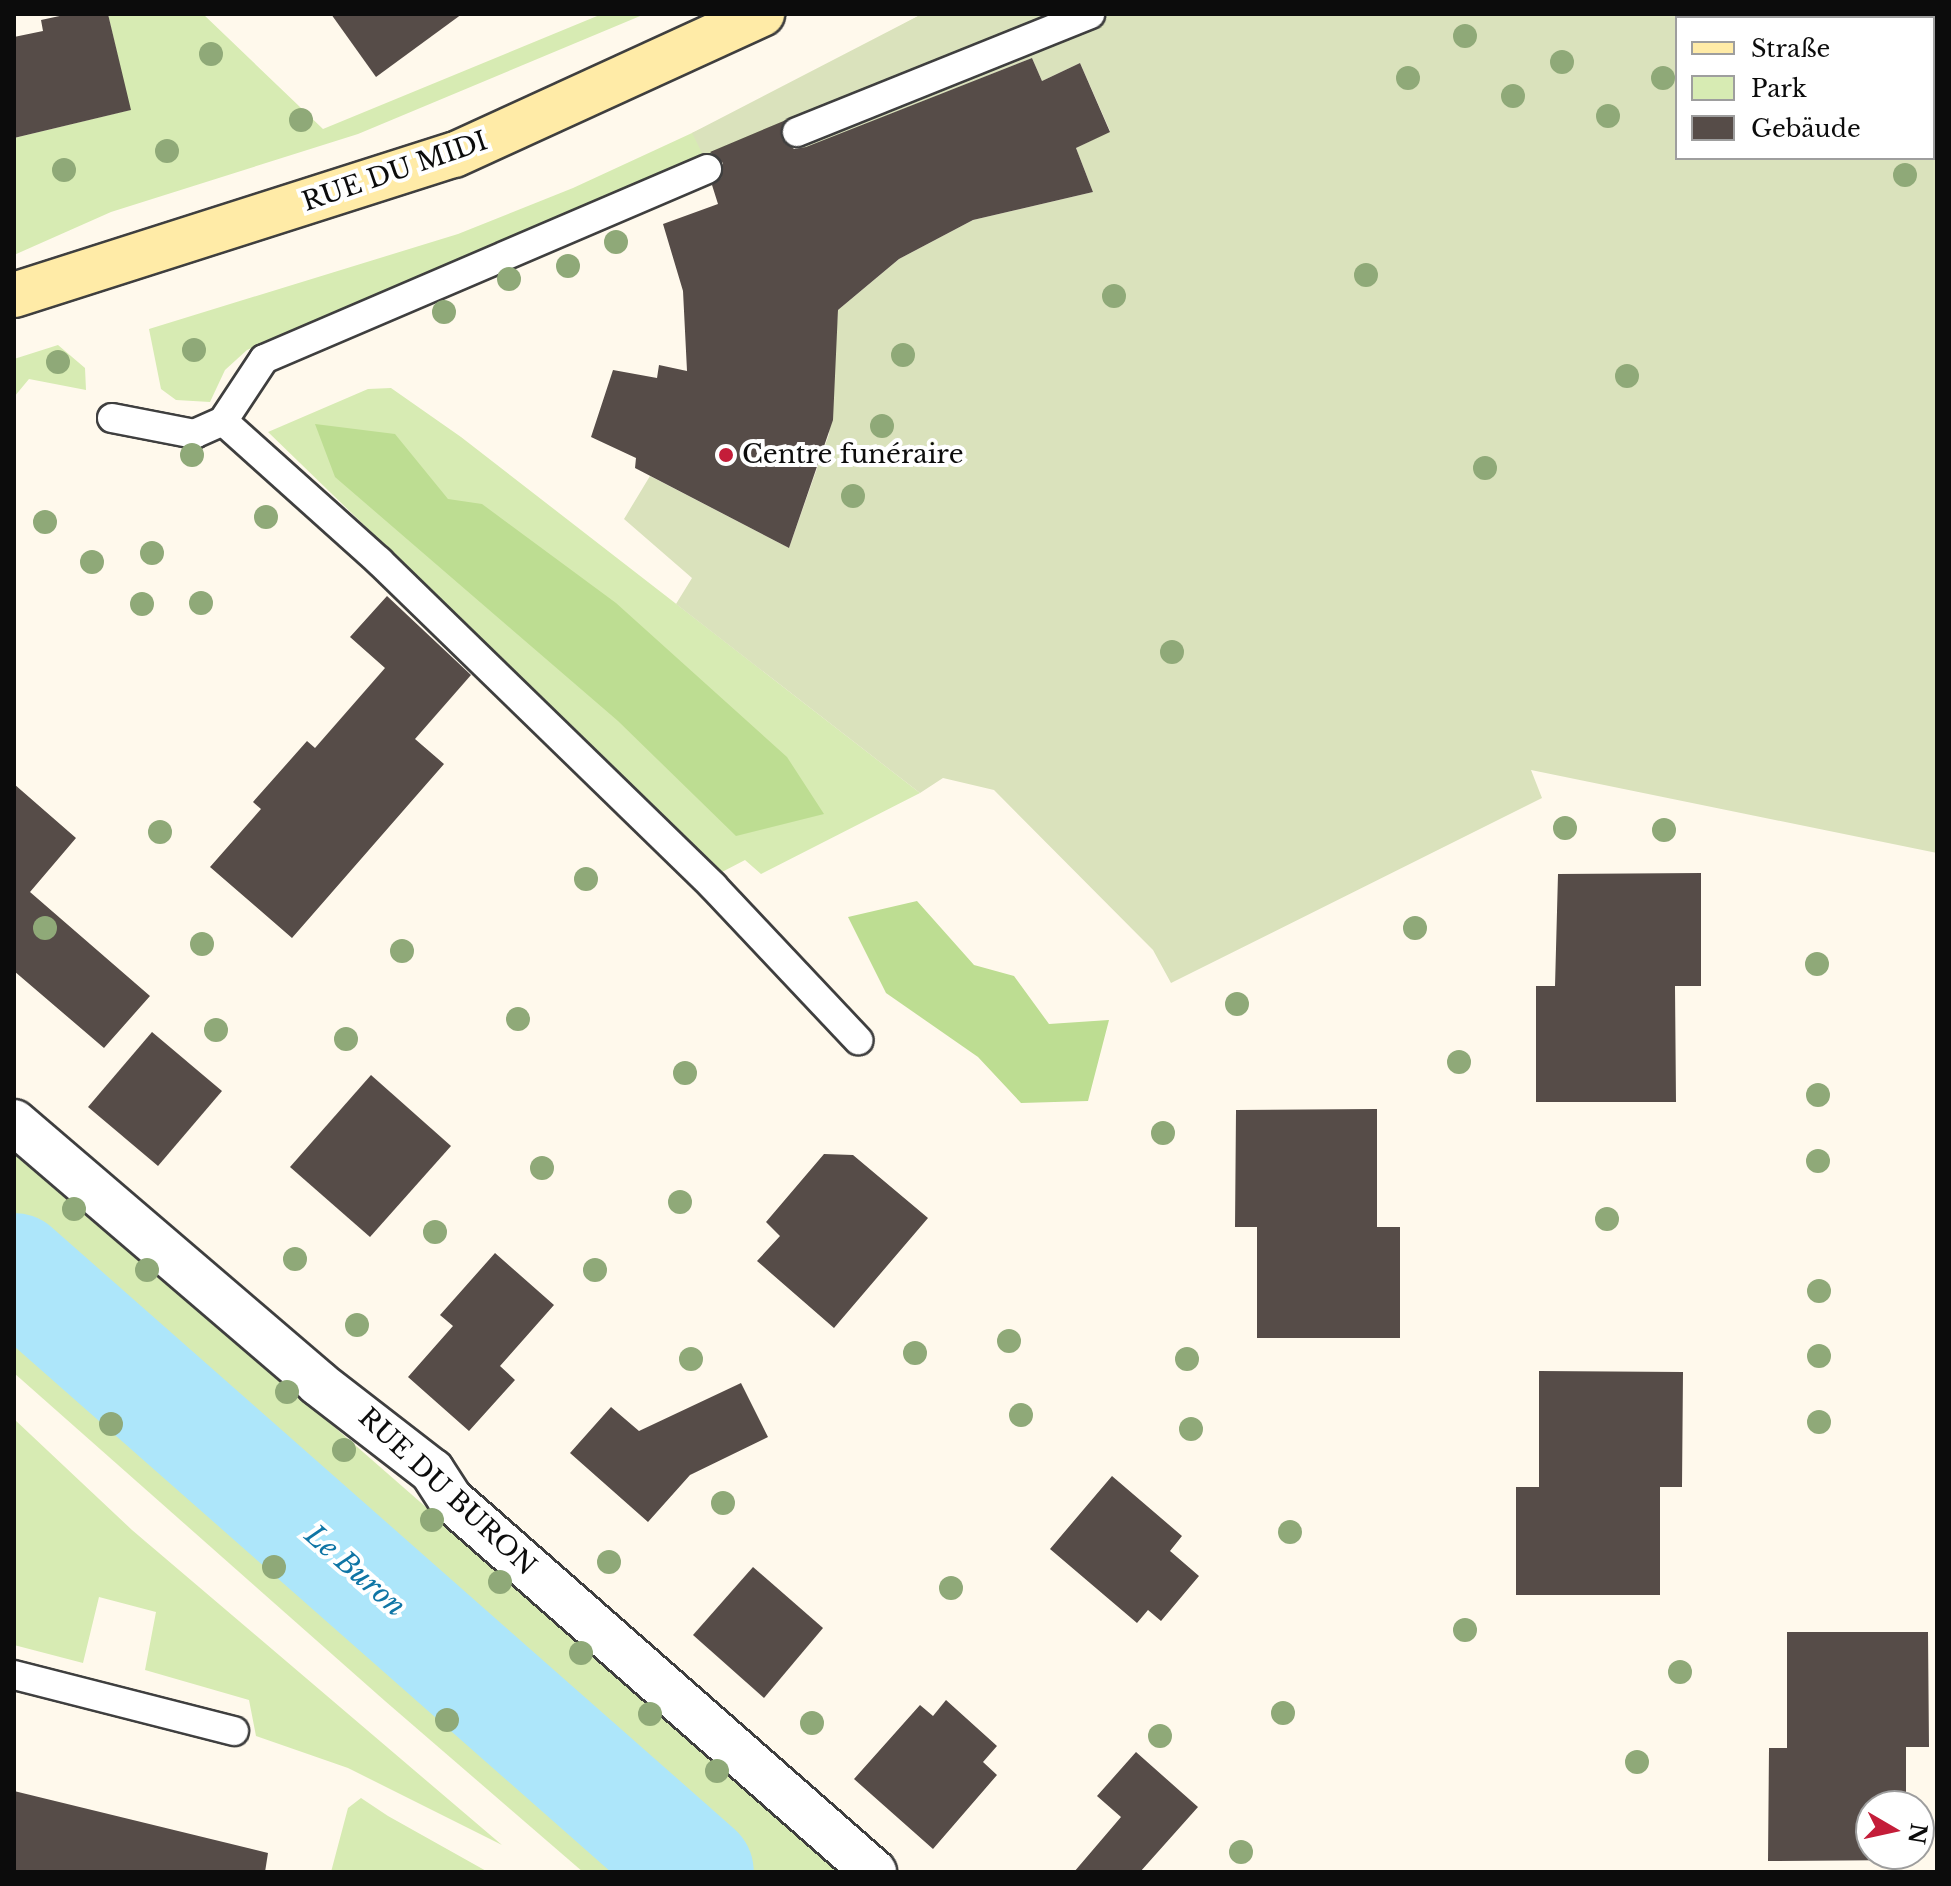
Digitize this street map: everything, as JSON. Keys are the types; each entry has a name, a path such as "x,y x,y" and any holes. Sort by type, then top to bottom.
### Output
{"main road":[{"name":"RUE DU MIDI","path":"14,295 454,155 762,14"}],"street":[{"name":"RUE DU BURON","path":"14,1122 318,1383 432,1471 450,1499 874,1872"}],"lane":[{"path":"797,132 1090,14"},
{"path":"112,418 194,434 223,421 264,359 707,169"},
{"path":"223,421 379,561 713,886 858,1040"},
{"path":"14,1675 234,1731"}],"green space":[{"path":"108,14 203,14 323,129 602,14 645,14 358,134 111,212 14,255 14,138 130,110"},
{"path":"922,14 793,121 247,350 225,370 210,402 176,400 161,389 149,329 458,234 573,188 772,96"},
{"path":"922,14 1937,14 1937,853 1531,770 1542,798 1171,983 1153,950 994,790 943,778 920,793 676,604 692,578 624,519 650,476 789,548 829,434 838,310 899,259 973,220 1093,192 1076,148 1110,131 1080,63 1042,81 1032,58 803,149 791,118 703,155 692,133"},
{"path":"58,345 85,368 86,390 29,379 14,397 14,359"},
{"path":"391,388 461,437 920,793 761,874 745,860 722,872 268,432 368,389"},
{"path":"315,424 395,434 448,499 482,504 616,603 787,757 824,814 736,836 618,721 335,477"},
{"path":"917,901 974,965 1014,976 1049,1024 1109,1020 1088,1101 1021,1103 978,1057 886,993 848,917"},
{"path":"14,1147 843,1872 730,1872 14,1244"},
{"path":"14,1311 655,1872 583,1872 385,1701 14,1373"},
{"path":"14,1419 132,1530 502,1845 348,1768 256,1736 249,1700 145,1670 156,1612 99,1597 83,1663 14,1645"},
{"path":"361,1798 488,1872 331,1872 348,1808"}],"building":[{"path":"69,14 108,14 131,110 14,138 14,37 43,31 41,20"},
{"path":"331,14 462,14 376,77"},
{"path":"1032,58 1042,81 1080,63 1110,132 1076,148 1093,192 973,220 899,259 838,310 833,420 789,548 635,468 636,458 591,437 613,370 657,378 659,365 687,371 683,291 663,224 718,204 712,185 721,178 723,163 710,152 786,120 782,139 794,149 806,147"},
{"path":"387,596 471,675 415,739 444,764 292,938 210,867 261,809 253,802 307,741 315,748 385,668 350,637"},
{"path":"14,784 76,838 30,892 150,996 104,1048 14,971"},
{"path":"1701,873 1701,986 1675,986 1676,1102 1536,1102 1536,986 1555,986 1558,874"},
{"path":"152,1032 222,1091 158,1166 88,1107"},
{"path":"371,1075 451,1146 370,1237 290,1167"},
{"path":"1377,1109 1377,1227 1400,1227 1400,1338 1257,1338 1257,1227 1235,1227 1236,1110"},
{"path":"824,1154 853,1155 928,1218 834,1328 757,1261 780,1236 766,1222"},
{"path":"495,1253 554,1305 500,1366 515,1380 469,1431 408,1377 453,1326 440,1315"},
{"path":"1539,1371 1683,1372 1682,1487 1660,1487 1660,1595 1516,1595 1516,1487 1539,1487"},
{"path":"741,1383 768,1437 690,1475 648,1522 570,1453 611,1407 639,1431"},
{"path":"1112,1476 1182,1536 1170,1551 1199,1576 1161,1621 1148,1610 1137,1623 1050,1549"},
{"path":"753,1567 823,1628 764,1698 693,1635"},
{"path":"1787,1632 1928,1632 1929,1747 1906,1747 1906,1790 1855,1790 1855,1860 1768,1861 1769,1748 1787,1748"},
{"path":"946,1700 997,1746 983,1762 997,1775 933,1849 854,1779 920,1705 933,1716"},
{"path":"1136,1752 1198,1807 1140,1872 1074,1872 1121,1817 1097,1796"},
{"path":"14,1791 268,1853 265,1872 14,1872"}],"waterway":[{"name":"Le Buron","path":"14,1270 697,1872"}],"place":[{"name":"Centre funéraire","path":"726,455"}]}
